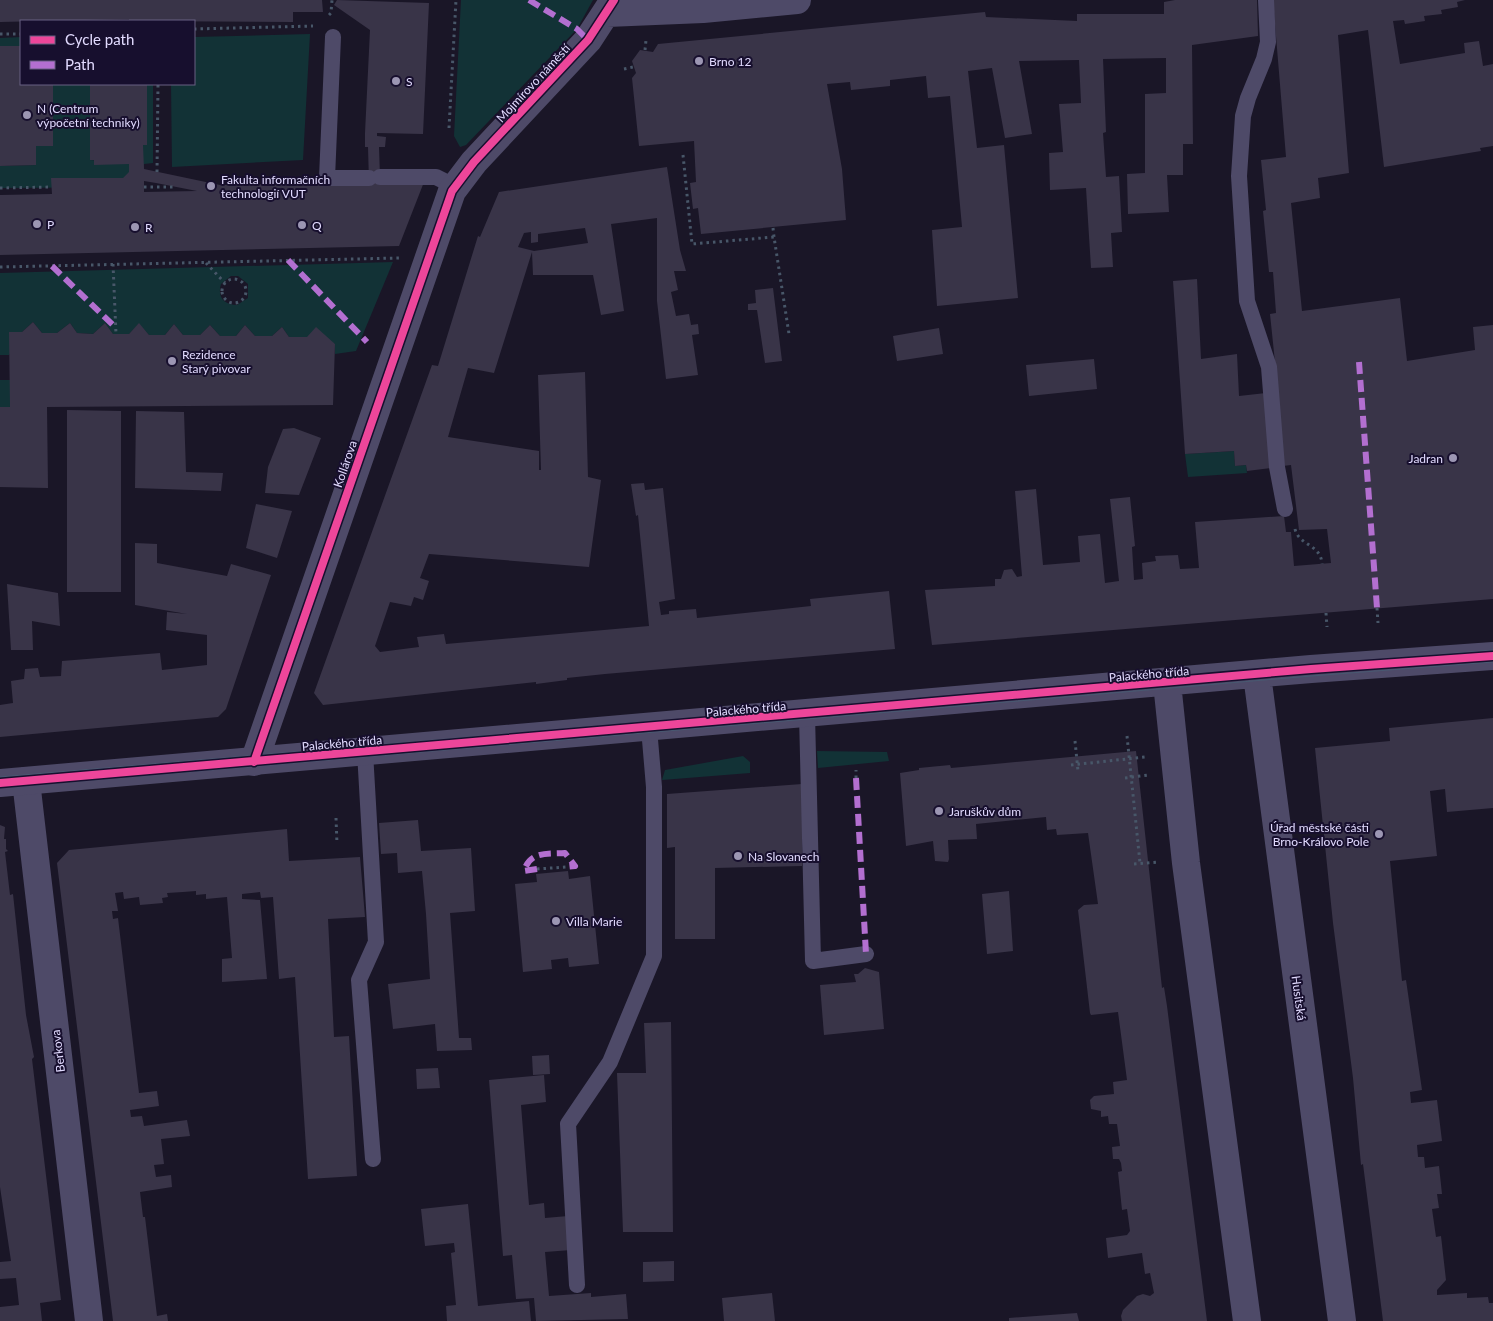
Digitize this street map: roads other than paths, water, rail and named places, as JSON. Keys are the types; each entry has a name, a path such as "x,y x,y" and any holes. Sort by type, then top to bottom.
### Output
{"street":[{"name":"Mojmírovo náměstí","path":"459,182 474,162 588,40 610,7 703,9 797,0"},
{"name":"Kollárova","path":"254,762 452,191 459,182"},
{"name":"Palackého třída","path":"13,782 1493,656"},
{"name":"Husitská","path":"1257,675 1342,1321"},
{"path":"1167,683 1186,863 1247,1321"},
{"name":"Berkova","path":"13,782 89,1321"}],"lane":[{"path":"1266,0 1268,42 1264,59 1248,98 1243,116 1239,176 1247,302 1268,367 1277,467 1285,509"},
{"path":"334,38 327,178 436,177 459,182"},
{"path":"807,715 813,961 866,954"},
{"path":"577,1285 568,1124 610,1062 654,956 654,795 650,728"},
{"path":"365,752 376,942 359,980 373,1159"}],"tram line":[{"path":"0,777 1493,650"},
{"path":"0,788 1493,662"}],"place":[{"name":"Brno 12","path":"699,61"},
{"name":"S","path":"396,81"},
{"name":"N (Centrum výpočetní techniky)","path":"27,115"},
{"name":"Fakulta informačních technologií VUT","path":"211,186"},
{"name":"P","path":"37,224"},
{"name":"Q","path":"302,225"},
{"name":"R","path":"135,227"},
{"name":"Rezidence Starý pivovar","path":"172,361"},
{"name":"Jadran","path":"1453,458"},
{"name":"Jaruškův dům","path":"939,811"},
{"name":"Úřad městské části Brno-Královo Pole","path":"1379,834"},
{"name":"Na Slovanech","path":"738,856"},
{"name":"Villa Marie","path":"556,921"}]}
